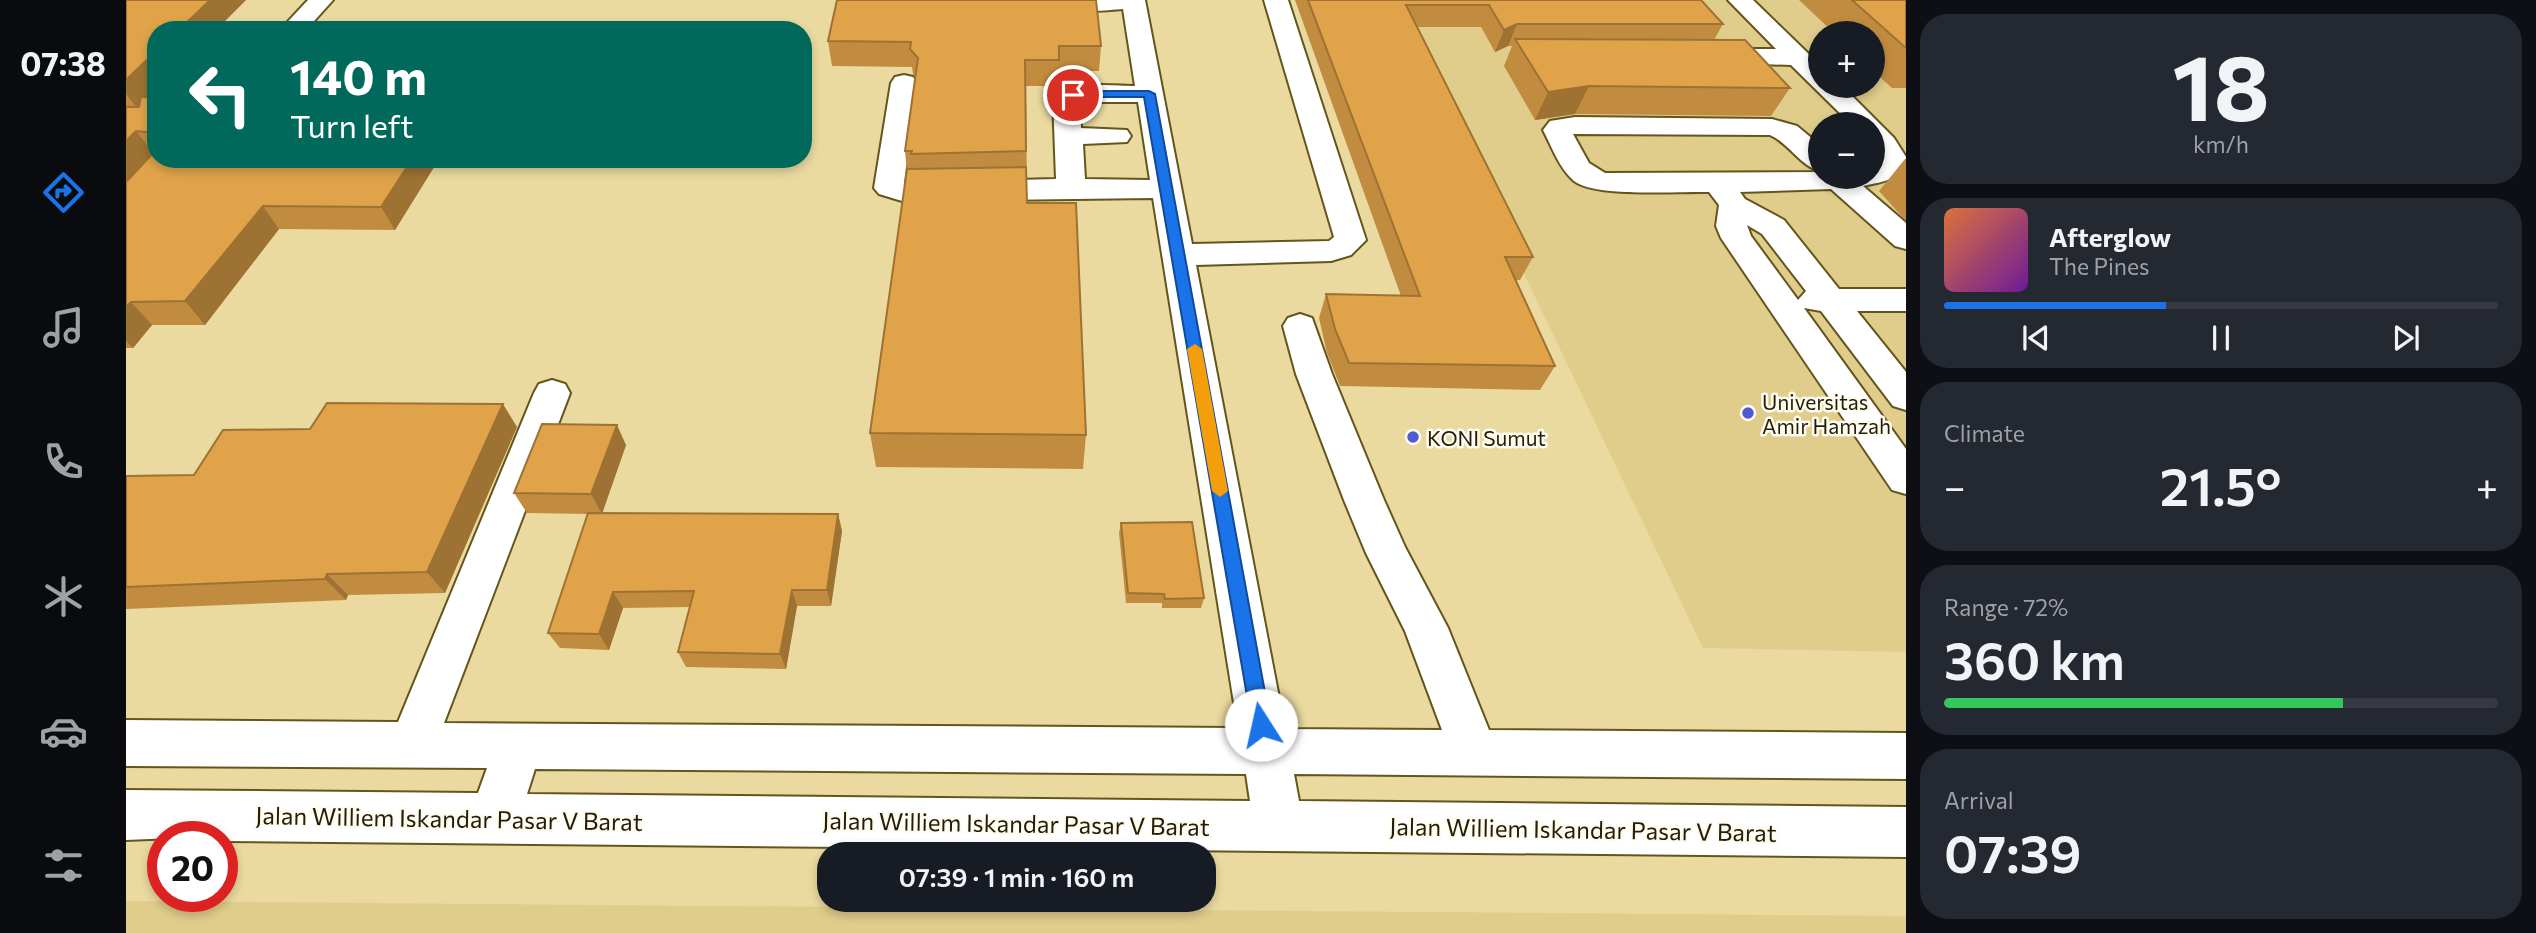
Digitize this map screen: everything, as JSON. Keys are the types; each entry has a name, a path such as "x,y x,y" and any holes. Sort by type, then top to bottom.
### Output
{"street":[{"path":"301,21 321,0"},
{"path":"1073,0 1133,1 1279,826"},
{"path":"1178,255 1331,251 1346,245 1350,240 1276,0"},
{"path":"1740,0 1808,67"},
{"path":"1687,57 1798,57"},
{"path":"904,83 889,188 902,192 1166,188"},
{"path":"1071,188 1065,100 1069,96 1149,94"},
{"path":"1839,98 1854,112"},
{"path":"1808,147 1790,132 1772,127 1575,125 1557,130 1578,169 1588,177 1608,182 1726,194 1808,179"},
{"path":"1067,136 1117,136"},
{"path":"1885,143 1891,149 1894,158 1892,166 1885,173"},
{"path":"1854,189 1906,239"},
{"path":"1726,194 1773,227 1906,397"},
{"path":"1726,194 1731,226 1906,479"},
{"path":"1780,300 1906,300"},
{"path":"1300,326 1314,374 1355,478 1387,553 1426,628 1475,753"},
{"path":"412,745 552,393"},
{"path":"126,743 1906,756"},
{"path":"495,818 518,746"},
{"name":"Jalan Williem Iskandar Pasar V Barat","path":"126,814 1906,832"}],"shaded area":[{"name":"Universitas Amir Hamzah","path":"1393,0 1906,0 1906,652 1703,648"},
{"path":"126,901 147,901 147,912 238,912 238,902 817,907 817,912 1216,910 1906,916 1906,933 126,933"}],"building":[{"path":"126,0 210,0 188,21 147,21 147,60 126,80"},
{"path":"837,0 1096,0 1101,46 1059,46 1059,60 1025,60 1026,151 911,154 912,151 905,151 918,58 910,49 911,42 828,41"},
{"path":"1308,0 1701,0 1723,24 1517,24 1504,30 1489,5 1406,5 1533,257 1505,257 1555,366 1349,363 1335,329 1326,294 1420,296"},
{"path":"1852,0 1906,0 1906,48 1885,29 1885,21 1876,21"},
{"path":"1515,39 1745,40 1790,88 1589,86 1548,92"},
{"path":"141,97 147,97 147,132 136,131 126,141 126,107 139,107"},
{"path":"147,160 147,168 406,168 381,207 263,206 185,301 131,302 126,307 126,182"},
{"path":"1026,167 1027,203 1076,203 1086,435 870,433 907,169"},
{"path":"327,403 503,404 427,572 327,574 325,579 126,587 126,476 194,475 223,430 310,429"},
{"path":"542,424 617,425 591,494 514,493"},
{"path":"588,513 838,514 827,590 792,590 780,654 678,652 694,591 613,592 599,634 548,633"},
{"path":"1192,522 1204,598 1165,599 1164,594 1128,593 1121,523"}],"slow traffic":[{"path":"1195,349 1220,491"}],"place":[{"name":"Universitas Amir Hamzah","path":"1748,413"},
{"name":"KONI Sumut","path":"1413,437"}],"route":[{"path":"1073,95 1149,94 1261,725"}]}
